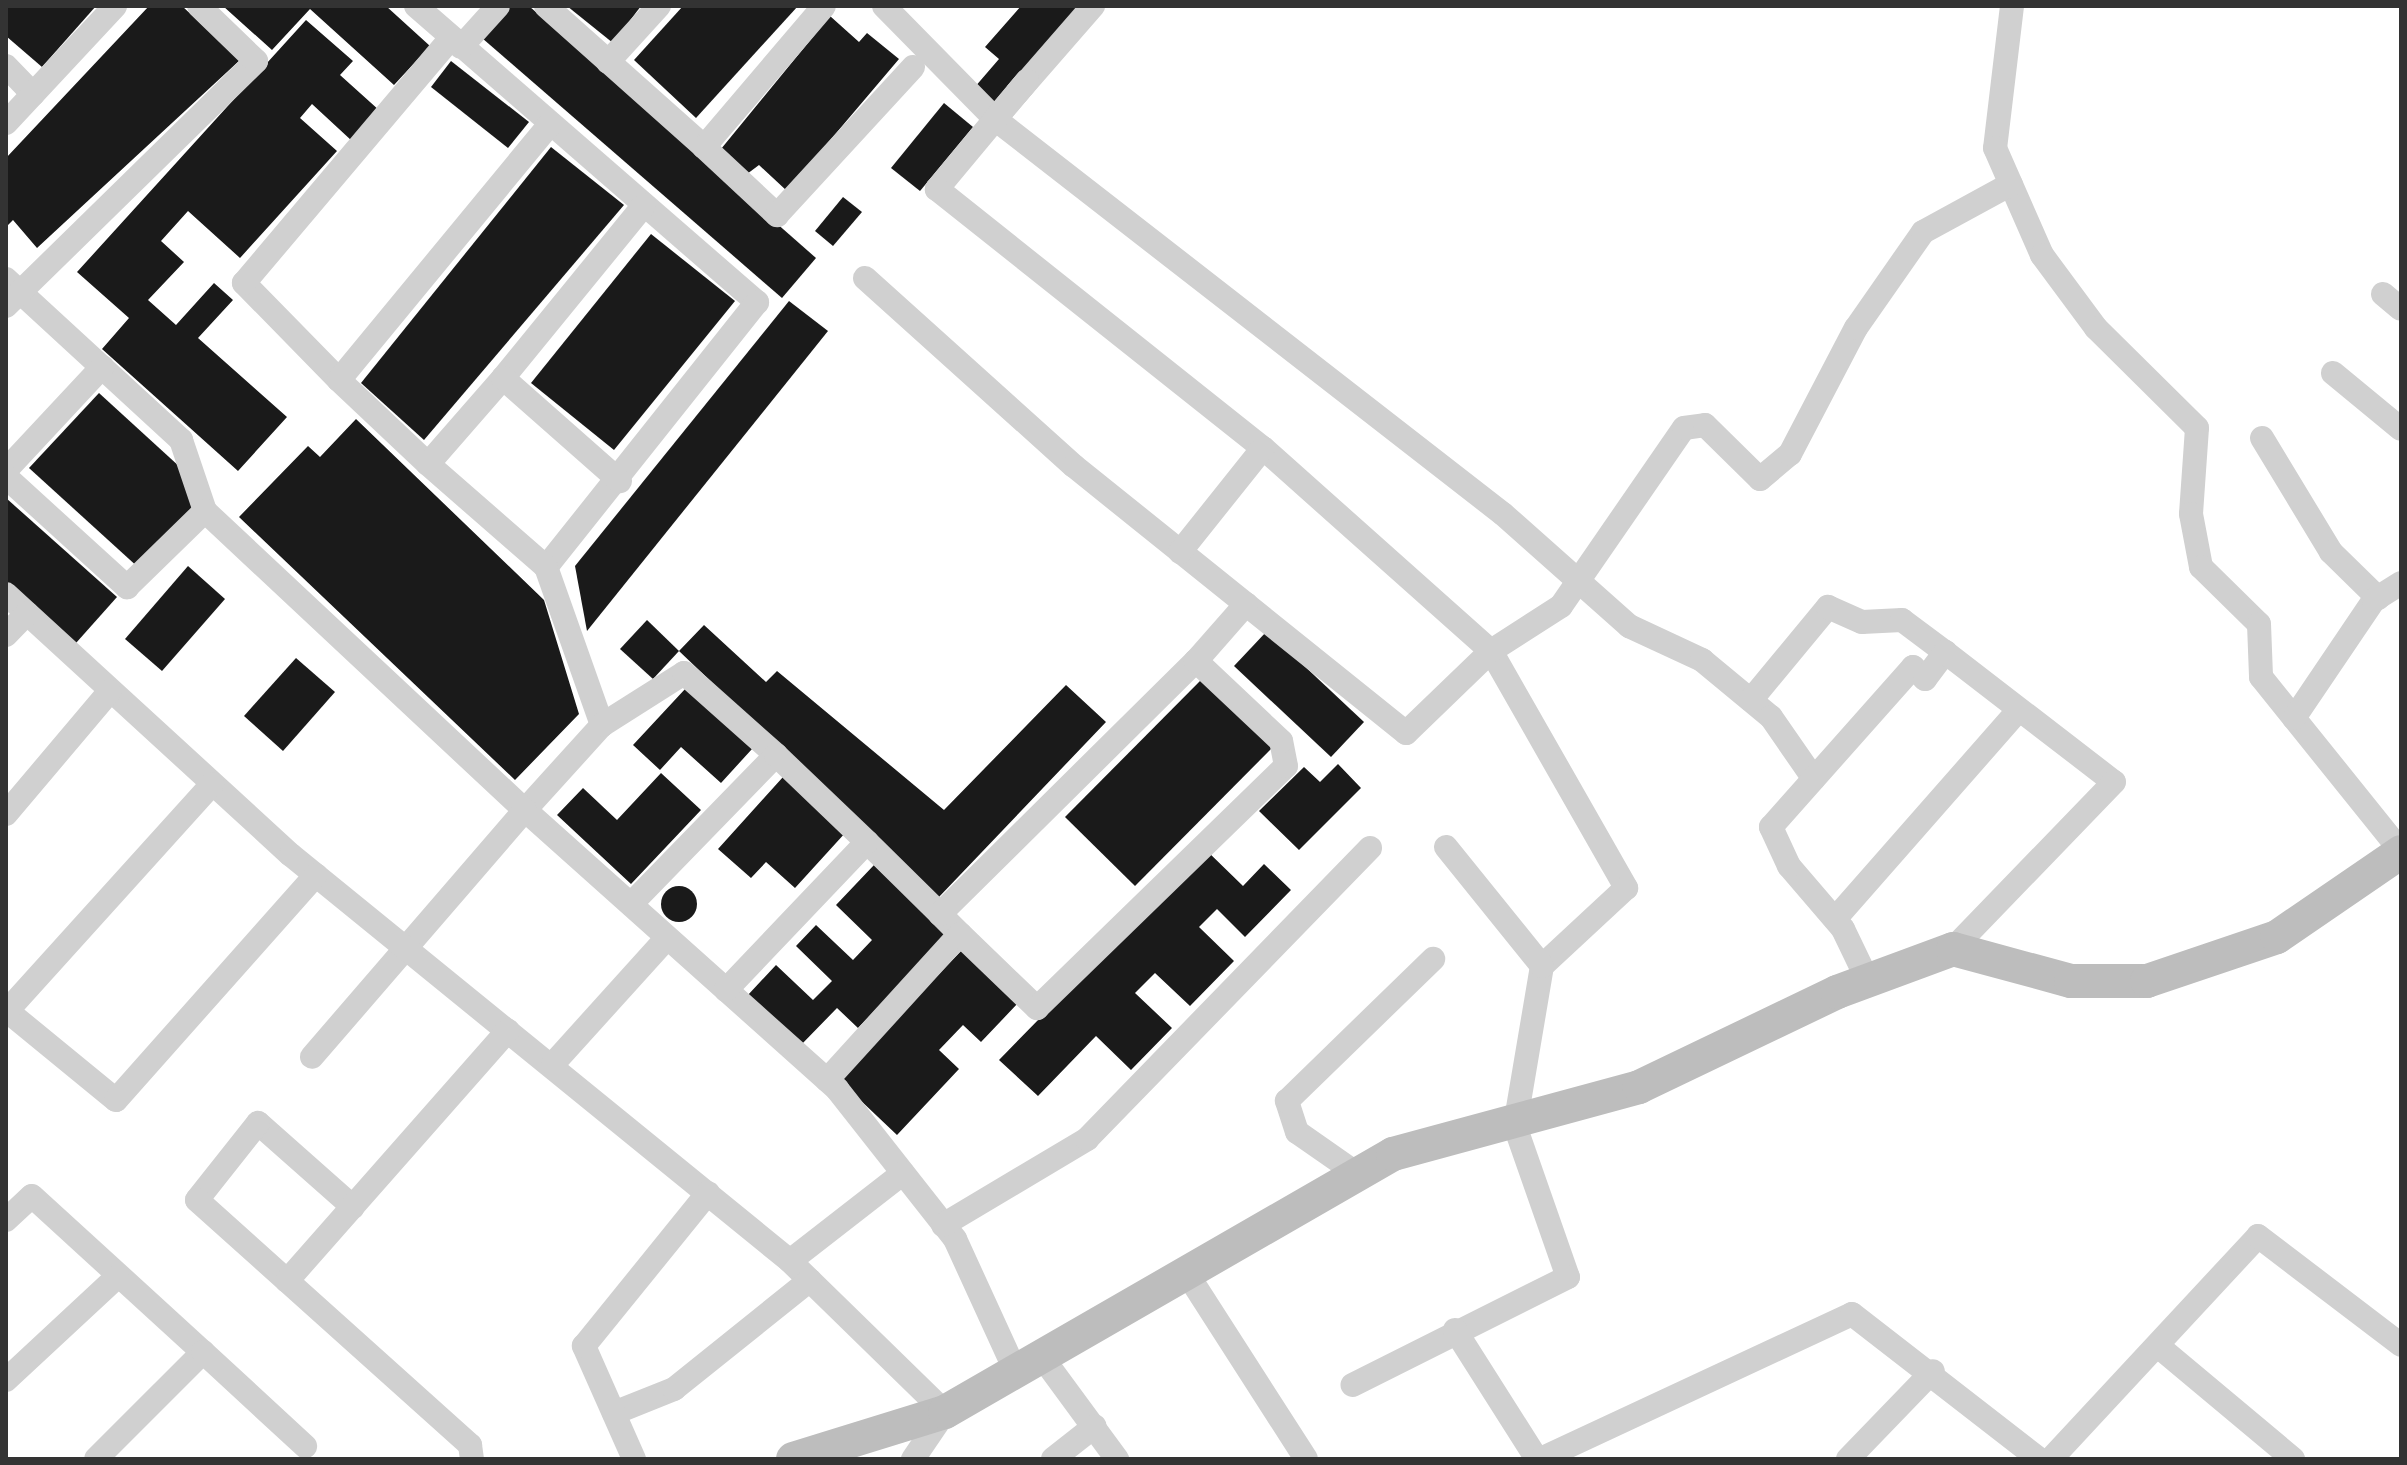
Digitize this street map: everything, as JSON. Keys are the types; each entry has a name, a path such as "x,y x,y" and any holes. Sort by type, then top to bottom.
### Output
{"street":[{"path":"6,123 115,6"},
{"path":"199,6 256,61 10,292 102,367 181,440 205,511 525,810 827,1080 943,1225 1029,1365 1095,1426 1117,1459"},
{"path":"416,6 757,302 620,481 546,567"},
{"path":"498,6 456,43 244,283 339,380 428,464 546,567 602,725"},
{"path":"546,6 777,215 913,67"},
{"path":"608,62 659,6"},
{"path":"704,147 824,6"},
{"path":"884,6 995,119 1503,514 1629,626 1702,660 1751,700 1814,779"},
{"path":"1093,6 937,189 1263,448 1491,651 1626,888 1542,966 1515,1126 1568,1277 1455,1330 1352,1385"},
{"path":"1953,949 2071,981 2147,981 2277,937 2401,851 2261,677 2259,624 2201,567 2191,514 2197,428 2096,328 2042,255 1995,148 2012,6"},
{"path":"6,66 33,94"},
{"path":"339,380 550,124"},
{"path":"865,278 1180,552 1406,733 1491,651 1561,606 1684,428 1705,425 1760,479 1790,454 1856,328 1923,232 2011,184"},
{"path":"428,464 503,378 644,205"},
{"path":"6,470 102,367"},
{"path":"2333,373 2401,429"},
{"path":"503,378 620,481"},
{"path":"2262,438 2331,552 2378,598"},
{"path":"1180,552 1263,448"},
{"path":"6,477 127,587 205,511"},
{"path":"2294,718 2378,598 2401,583"},
{"path":"6,594 109,692 316,875 553,1064 790,1261 945,1412"},
{"path":"940,914 1196,661 1246,604"},
{"path":"793,1459 945,1412 1353,1171 1393,1154 1515,1126 1670,1074 1868,981 1953,949 2114,782 2017,712 1902,620 1862,622 1828,607 1751,700"},
{"path":"6,635 27,613"},
{"path":"1868,981 1835,919 1789,866 1771,827 1913,667 1925,679 1945,652"},
{"path":"312,1057 402,945 602,725 684,673 776,755 1037,1008 1286,766 1281,741 1196,661"},
{"path":"6,814 109,692"},
{"path":"1835,919 2017,712"},
{"path":"631,904 776,755"},
{"path":"212,784 7,1011 116,1100 316,875"},
{"path":"726,990 867,842"},
{"path":"1446,847 1542,966"},
{"path":"943,1225 1087,1139 1370,848"},
{"path":"827,1080 960,934"},
{"path":"553,1064 667,938"},
{"path":"1353,1171 1297,1132 1287,1101 1433,959"},
{"path":"287,1281 508,1030"},
{"path":"353,1207 258,1123 197,1200 470,1445 472,1459"},
{"path":"790,1261 903,1173"},
{"path":"634,1459 584,1346 708,1193"},
{"path":"6,1220 32,1196 305,1446"},
{"path":"2051,1459 2258,1236 2401,1345"},
{"path":"1186,1272 1306,1459"},
{"path":"6,1380 117,1277"},
{"path":"614,1413 674,1389 810,1280"},
{"path":"1455,1330 1539,1459 1852,1314 1933,1371 2039,1459"},
{"path":"2158,1346 2293,1459"},
{"path":"96,1459 203,1352"},
{"path":"1849,1458 1933,1371"},
{"path":"913,1459 945,1412"},
{"path":"1053,1459 1095,1426"}],"building":[{"path":"6,6 96,6 42,67 6,36"},
{"path":"149,6 182,6 240,60 37,248 13,220 6,227 6,158"},
{"path":"223,6 386,6 430,46 394,85 310,9 272,50"},
{"path":"510,6 529,6 816,258 782,298 482,38"},
{"path":"567,6 641,6 613,43"},
{"path":"683,6 798,6 696,118 634,60"},
{"path":"1021,6 1082,6 996,106 974,88 999,59 985,47"},
{"path":"830,16 859,42 867,33 899,59 787,191 759,165 747,174 721,149"},
{"path":"306,20 353,61 340,75 380,111 352,141 312,104 300,118 337,151 240,258 188,211 161,241 184,262 148,300 176,325 214,283 233,300 198,338 287,417 238,471 102,349 129,318 77,272"},
{"path":"451,61 529,122 508,148 431,87"},
{"path":"944,103 973,127 920,191 891,168"},
{"path":"551,147 624,205 424,440 361,383"},
{"path":"843,197 862,212 833,246 815,231"},
{"path":"651,234 735,301 614,450 531,383"},
{"path":"789,301 828,331 587,631 575,566"},
{"path":"99,393 181,468 193,512 140,569 29,468"},
{"path":"356,419 544,600 579,714 515,780 239,517 308,446 320,457"},
{"path":"6,498 117,597 76,643 6,581"},
{"path":"188,566 225,599 162,671 125,639"},
{"path":"647,620 679,651 653,679 620,649"},
{"path":"704,625 766,682 777,671 944,810 1066,685 1106,722 938,898 679,651"},
{"path":"1267,631 1364,722 1331,757 1234,666"},
{"path":"296,658 335,692 283,751 244,716"},
{"path":"1202,679 1272,748 1135,886 1065,817"},
{"path":"686,688 752,749 721,783 681,747 660,770 633,745"},
{"path":"1338,764 1361,788 1299,850 1259,811 1304,767 1320,782"},
{"path":"661,773 701,810 631,884 557,815 583,788 617,820"},
{"path":"783,777 846,832 795,888 766,862 751,878 718,849"},
{"path":"1205,849 1243,886 1264,864 1291,890 1245,937 1217,909 1199,927 1234,961 1190,1006 1155,973 1135,993 1172,1028 1131,1070 1096,1036 1038,1096 999,1060"},
{"path":"874,865 947,935 858,1028 837,1008 800,1046 747,996 776,965 813,1000 832,981 796,946 816,925 853,960 872,940 836,905"},
{"path":"679,886 692,891 697,904 692,917 679,922 666,917 661,904 666,891"},
{"path":"964,948 1020,1001 981,1042 963,1025 939,1050 959,1069 897,1135 838,1079"}]}
